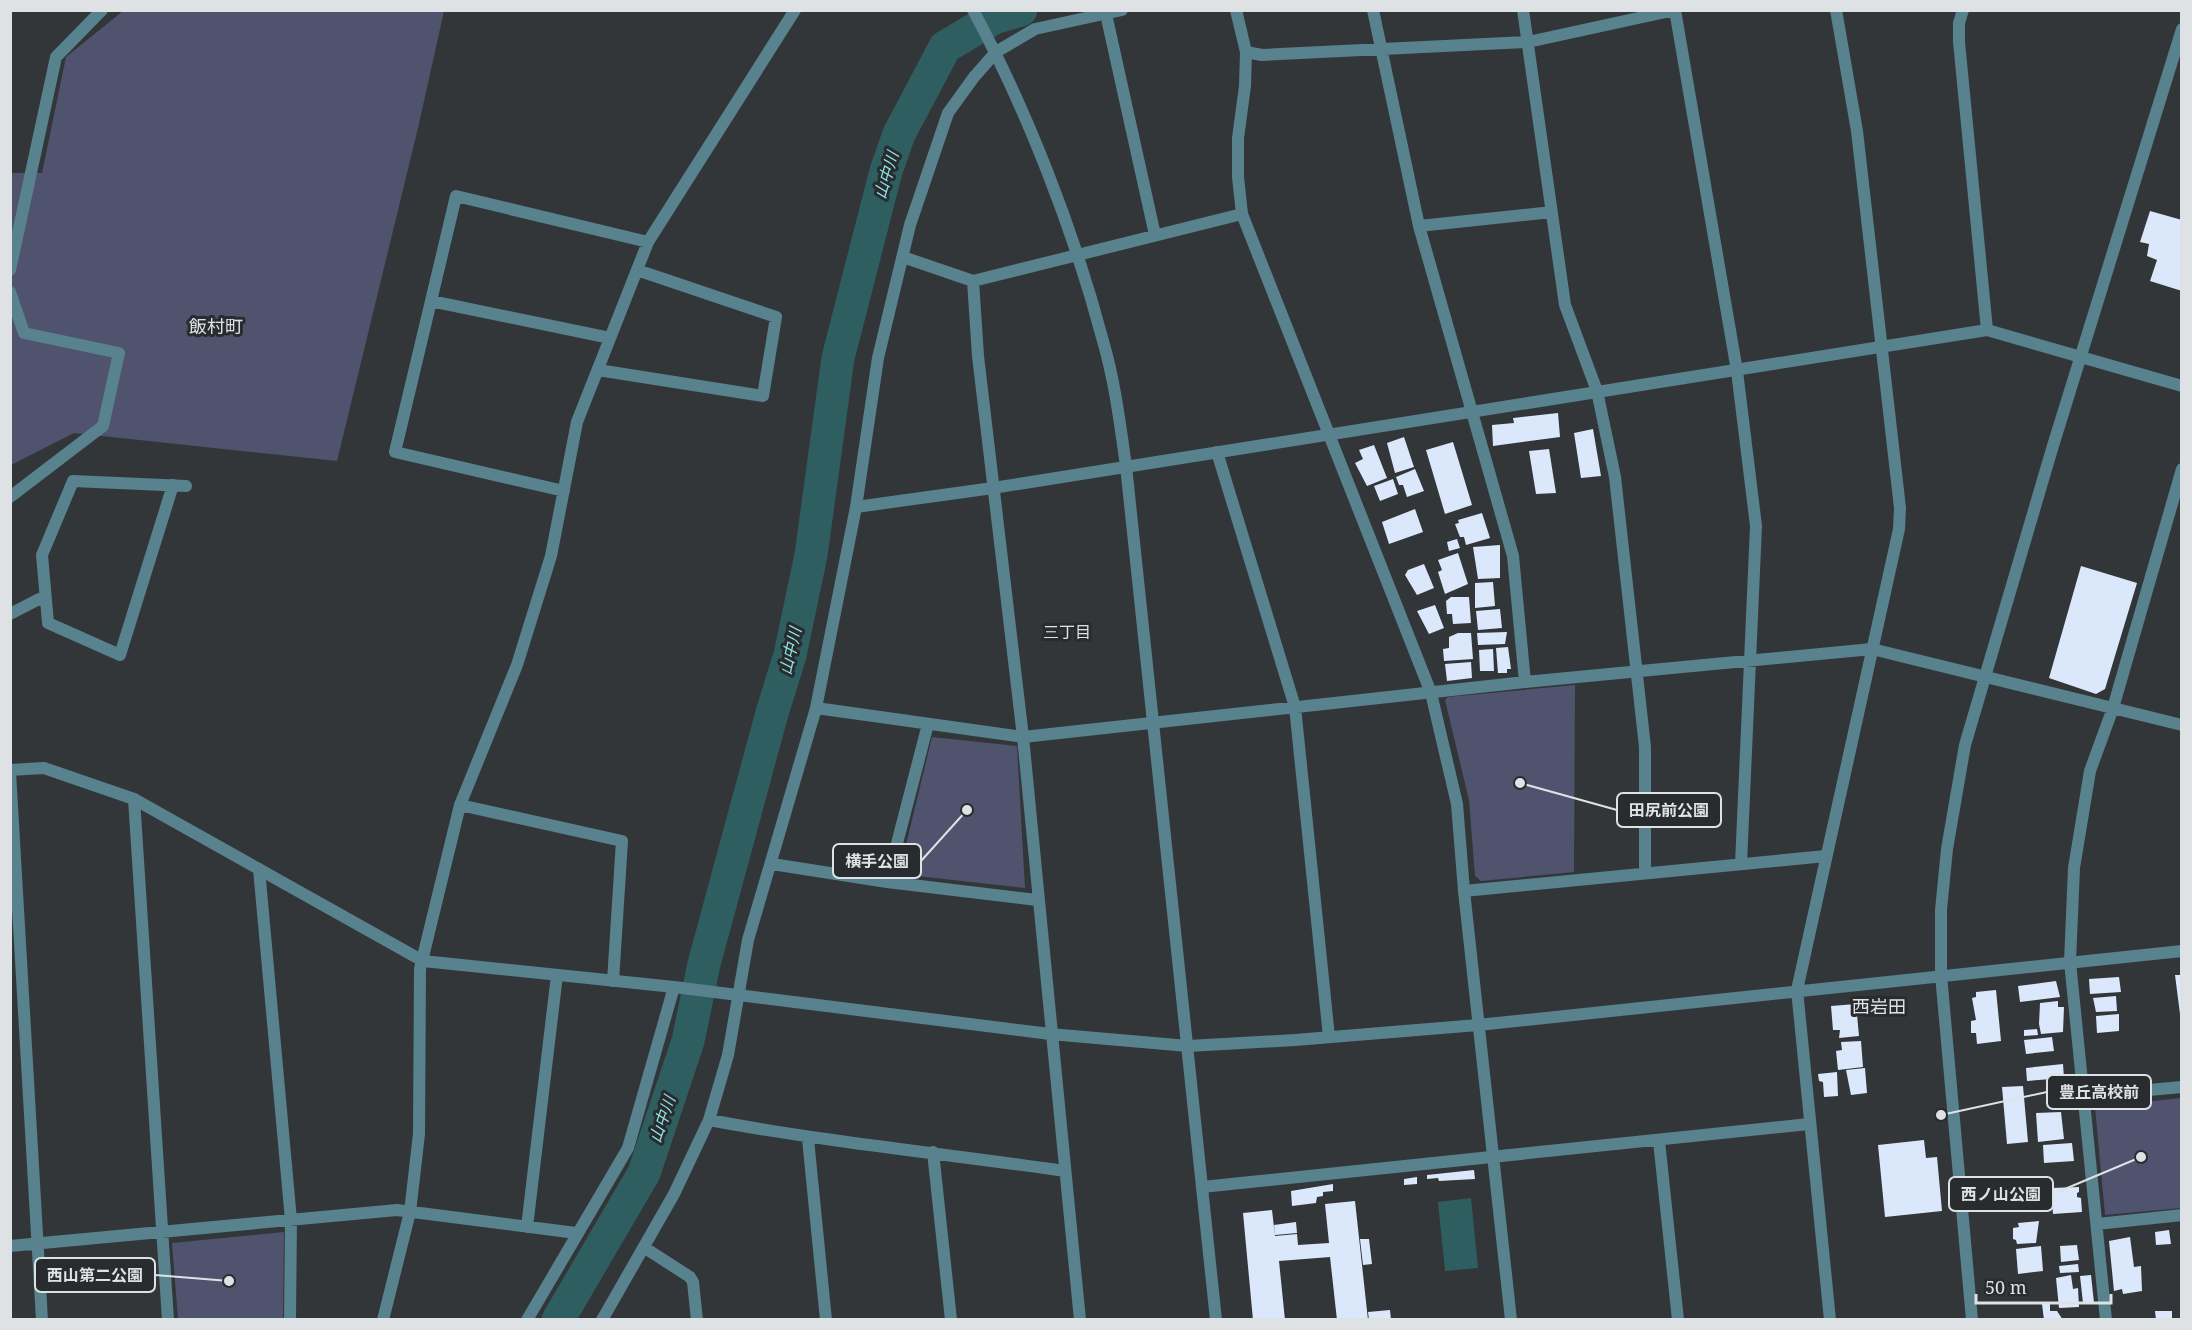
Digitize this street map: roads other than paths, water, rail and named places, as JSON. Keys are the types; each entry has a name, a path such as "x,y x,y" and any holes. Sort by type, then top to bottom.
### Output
{"street":[{"path":"10,270 56,57 102,10"},
{"path":"383,1320 410,1212 419,1134 420,969 460,805 517,665 551,556 577,422 648,242 795,10"},
{"path":"973,10 996,52 1052,187 1104,341 1126,466 1216,1320"},
{"path":"602,1320 645,1248 709,1120 728,1055 733,996 816,708 856,507 878,358 910,225 948,113 974,77 996,52 1035,29 1122,10"},
{"path":"1236,10 1246,52 1238,138 1238,177 1242,214 1431,693 1457,804 1478,1025 1511,1320"},
{"path":"1373,10 1419,226 1513,556 1525,682"},
{"path":"1523,10 1565,305 1597,391 1616,477 1645,747 1645,872"},
{"path":"1246,52 1262,55 1528,42 1675,10 1737,371 1756,526 1752,659 1741,864"},
{"path":"1830,1320 1797,990 1899,529 1900,508 1857,131 1836,10"},
{"path":"1963,10 1959,23 1959,42 1987,330"},
{"path":"1106,14 1155,235"},
{"path":"1972,1320 1941,975 1941,910 1947,849 1965,745 2181,29"},
{"path":"564,491 395,452 456,196 648,242"},
{"path":"1419,226 1552,212"},
{"path":"903,257 973,281 1242,214"},
{"path":"598,370 763,396 776,317 637,270"},
{"path":"973,281 993,488 1023,737 1050,1034 1080,1320"},
{"path":"10,292 24,333 120,353 104,426 10,497"},
{"path":"431,301 610,338"},
{"path":"856,507 993,488 1987,330 2181,386"},
{"path":"1217,452 1295,707 1329,1037"},
{"path":"2106,1320 2070,962 2073,879 2082,810 2090,771 2113,708 2181,470"},
{"path":"173,485 120,655 48,623 42,555 73,481 173,485 186,486"},
{"path":"10,614 45,596"},
{"path":"816,708 1023,737 1525,682 1872,649 1986,675 2181,725"},
{"path":"887,882 928,724"},
{"path":"42,1320 10,771 44,768 134,798 423,961 677,988 1050,1034 1188,1046 1478,1025 2181,951"},
{"path":"134,798 168,1320"},
{"path":"460,805 622,841 613,981"},
{"path":"1464,891 1826,856"},
{"path":"772,864 887,882 1037,900"},
{"path":"259,869 291,1220 290,1320"},
{"path":"527,1227 557,975"},
{"path":"527,1320 628,1148 677,988"},
{"path":"2082,1096 2181,1087"},
{"path":"709,1120 808,1139 933,1152 1065,1171"},
{"path":"1202,1188 1809,1124"},
{"path":"808,1139 826,1320"},
{"path":"1659,1141 1678,1320"},
{"path":"933,1152 951,1320"},
{"path":"10,1246 397,1210 576,1233"},
{"path":"2097,1224 2181,1215"},
{"path":"645,1248 690,1277 693,1282 697,1320"}],"waterway":[{"name":"山中川","path":"558,1320 644,1173 688,1041 704,964 790,655 811,555 838,358 886,171 899,134 945,47 994,18 1021,10"}],"place":[{"name":"田尻前公園","path":"1520,783"},
{"name":"横手公園","path":"967,810"},
{"name":"豊丘高校前","path":"1941,1115"},
{"name":"西ノ山公園","path":"2141,1157"},
{"name":"西山第二公園","path":"229,1281"}],"district":[{"name":"飯村町","path":"216,327"},
{"name":"三丁目","path":"1067,632"},
{"name":"西岩田","path":"1879,1007"}]}
